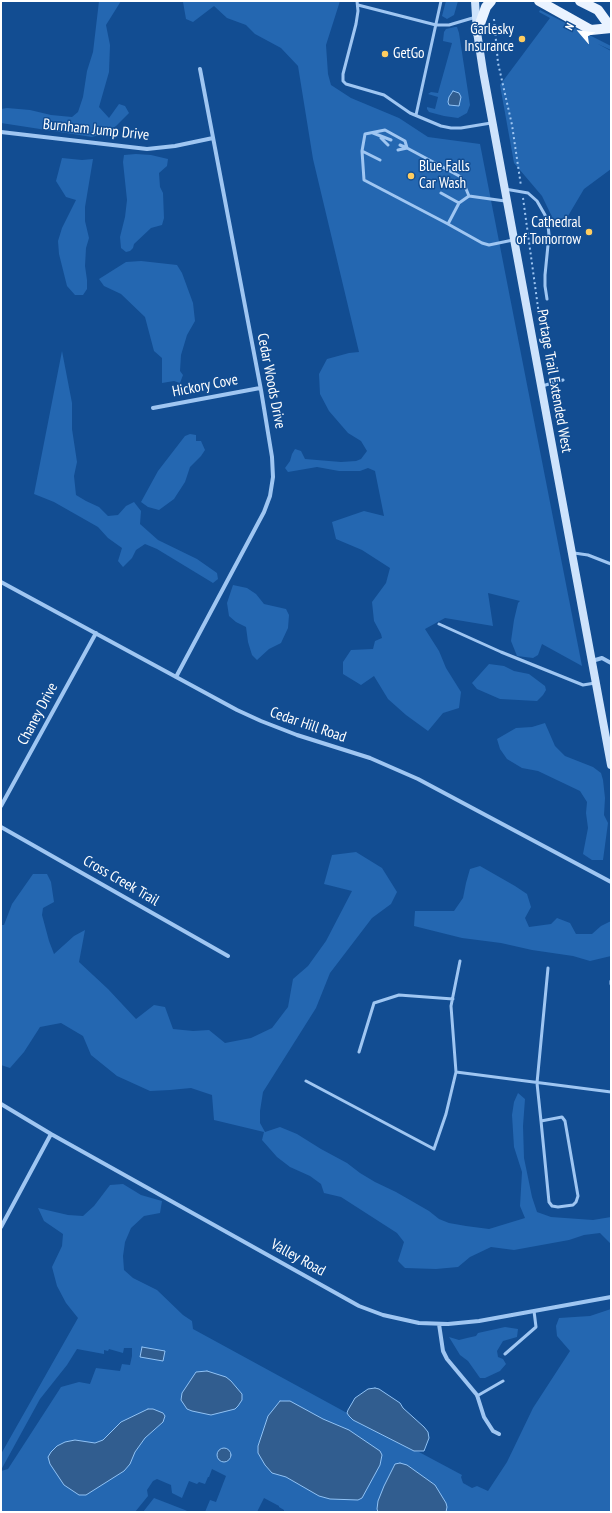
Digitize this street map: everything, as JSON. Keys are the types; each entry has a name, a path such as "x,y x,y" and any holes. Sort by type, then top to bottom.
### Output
{"main road":[{"name":"Portage Trail Extended West","path":"475,1 477,32 493,123 611,764"},
{"path":"477,32 486,6 490,1"},
{"path":"539,1 591,30 611,28"},
{"path":"580,1 598,10 611,28"}],"street":[{"name":"Cedar Woods Drive","path":"176,677 264,512 270,496 273,477 272,457 260,388 200,69"},
{"name":"Burnham Jump Drive","path":"1,133 142,149 171,146 213,138"},
{"name":"Hickory Cove","path":"153,408 260,388"},
{"name":"Cedar Hill Road","path":"1,582 176,677 261,721 302,737 370,758 418,779 611,882"},
{"name":"Chaney Drive","path":"1,806 96,633"},
{"path":"592,661 602,658 611,663"},
{"name":"Cross Creek Trail","path":"1,827 228,956"},
{"name":"Valley Road","path":"1,1104 51,1134 359,1306 400,1320 439,1324 479,1321 611,1297"},
{"path":"1,1227 51,1134"},
{"path":"439,1324 443,1351 447,1359 477,1396 484,1417 493,1431 499,1434"}],"lane":[{"path":"416,115 441,1"},
{"path":"476,17 449,24 436,25 358,3 356,24 343,74 343,81 346,84 384,95 416,115 441,126 451,128 475,127 493,123"},
{"path":"407,148 405,141 385,130 365,134 362,151 364,180 482,243 490,245 514,240"},
{"path":"373,133 391,140"},
{"path":"381,137 388,145"},
{"path":"400,145 461,177 469,196"},
{"path":"398,150 407,148"},
{"path":"362,151 380,160"},
{"path":"505,189 522,191 528,194 537,201 545,215 549,235 545,276 547,299"},
{"path":"442,193 459,203"},
{"path":"448,224 459,203 469,196 507,201"},
{"path":"541,387 563,380"},
{"path":"572,553 588,555 611,564"},
{"path":"439,624 501,652 583,685 596,683"},
{"path":"306,1081 434,1149 446,1114 456,1072 451,1006 460,961"},
{"path":"541,1121 562,1117 565,1121 578,1196 573,1205 558,1207 552,1206 549,1202 537,1083 548,968"},
{"path":"358,1052 374,1003 399,995 453,999"},
{"path":"456,1072 611,1092"},
{"path":"505,1354 536,1326 534,1311"},
{"path":"477,1396 502,1382"}],"path":[{"path":"493,14 498,63 512,125 540,325"}],"shaded area":[{"path":"99,1 121,1 106,25 110,45 109,72 99,107 109,118 119,104 125,106 129,113 116,126 106,133 92,137 1,123 1,109 7,108 72,117 78,112 83,97 87,71 93,52"},
{"path":"340,1 326,45 328,74 331,85 351,98 399,118 428,137 480,144 582,666 542,644 538,655 533,658 517,656 511,641 514,620 518,603 520,601 488,593 493,626 445,618 425,629 439,651 446,668 461,692 459,708 443,713 428,731 406,715 388,699 374,676 361,685 343,674 343,662 351,650 373,649 375,641 382,638 374,621 372,602 386,583 390,568 362,550 336,539 332,522 364,511 384,516 375,471 368,468 360,471 339,471 317,467 288,472 285,468 295,449 301,451 305,459 341,462 356,461 361,459 367,451 361,441 348,433 329,411 320,394 319,374 327,359 359,352 313,159 298,66 281,48 255,34 246,25 227,18 214,6 193,22 186,19 183,2"},
{"path":"446,1 458,1 454,15 447,19 442,16"},
{"path":"540,10 611,46 611,50 598,44 611,51 611,169 584,189 568,216 554,221 542,196 514,163 500,85 550,18 539,12"},
{"path":"457,27 459,33 470,105 467,113 458,118 429,112 427,109 427,107 435,109 438,97 428,94 431,92 438,93 452,43 443,41 444,32 446,29"},
{"path":"453,91 459,93 461,97 459,106 449,105 449,97"},
{"path":"124,155 151,155 168,159 167,166 159,173 160,187 163,193 164,218 162,225 151,228 134,244 130,251 126,252 121,248 120,237 127,200 123,162"},
{"path":"62,158 82,160 93,159 85,207 85,221 89,238 86,248 85,266 87,289 83,295 75,295 67,286 59,254 58,241 62,228 76,200 66,197 56,181"},
{"path":"141,261 177,265 182,273 193,303 195,321 187,335 181,355 180,371 183,375 180,383 174,381 162,383 162,358 154,351 145,317 121,294 104,286 99,279 126,262"},
{"path":"62,351 72,403 72,429 77,462 74,476 76,495 99,507 108,516 118,515 126,506 134,502 141,511 140,524 158,540 197,559 217,573 218,579 213,583 157,549 145,544 136,550 132,558 123,567 118,561 122,548 108,538 98,527 54,502 34,494"},
{"path":"190,434 196,435 196,441 201,441 205,450 190,467 185,482 174,499 159,510 148,507 141,502 158,471 185,436"},
{"path":"233,585 247,588 256,594 264,604 286,609 289,615 288,628 281,643 269,649 257,660 252,655 246,627 236,622 229,616 227,603"},
{"path":"489,664 504,666 514,671 529,674 545,686 546,690 537,701 500,699 477,689 472,683"},
{"path":"545,723 555,746 565,756 593,767 601,773 605,798 604,815 608,823 603,860 592,860 583,854 588,828 586,813 587,802 580,791 538,771 522,768 507,759 500,749 497,739 516,728 532,727"},
{"path":"356,852 382,868 397,892 391,904 372,918 330,973 316,1008 263,1092 260,1123 265,1132 280,1127 297,1134 347,1163 375,1182 429,1211 439,1219 449,1223 489,1229 525,1218 520,1206 522,1172 514,1147 512,1115 514,1102 518,1093 525,1099 523,1126 524,1158 532,1197 537,1212 551,1217 593,1220 611,1217 611,1244 600,1233 514,1250 491,1247 470,1257 458,1267 436,1269 405,1268 398,1261 404,1242 397,1233 341,1197 324,1193 321,1184 310,1176 290,1167 277,1157 262,1140 264,1132 214,1120 212,1095 191,1088 150,1091 117,1076 91,1055 83,1036 61,1023 40,1027 24,1052 10,1068 1,1065 1,925 4,925 12,904 33,874 47,874 51,882 54,902 43,908 42,915 54,954 74,936 85,930 79,962 108,989 136,1019 154,1005 165,1007 173,1029 193,1031 209,1030 225,1043 251,1038 272,1028 288,1007 293,979 308,966 326,941 352,891 324,884 332,855"},
{"path":"480,866 527,894 531,907 525,918 529,927 551,924 557,918 570,923 576,934 592,934 601,926 611,921 611,956 590,961 573,956 532,950 501,943 462,938 414,926 415,911 454,911 463,898 470,869"},
{"path":"123,1184 141,1195 162,1201 160,1213 144,1216 131,1228 125,1242 123,1256 124,1270 133,1278 157,1290 183,1315 192,1321 193,1329 347,1413 353,1420 462,1475 461,1477 463,1483 472,1488 477,1486 488,1491 507,1462 533,1408 570,1351 557,1336 556,1326 559,1318 590,1316 611,1309 611,1511 284,1512 284,1510 279,1506 264,1498 257,1512 205,1512 210,1500 216,1502 226,1476 212,1469 205,1484 199,1482 197,1484 189,1481 182,1498 172,1493 171,1485 157,1479 153,1481 147,1490 148,1496 135,1512 1,1512 1,1471 8,1469 61,1387 79,1382 90,1384 96,1368 120,1371 122,1364 130,1365 132,1356 132,1348 124,1348 123,1353 109,1349 108,1351 104,1350 104,1354 77,1349 67,1365 40,1399 1,1470 1,1454 78,1318 66,1303 57,1286 52,1267 62,1246 63,1234 44,1221 38,1208 68,1215 83,1216 94,1206 110,1185"},
{"path":"505,1327 518,1329 517,1337 503,1341 497,1351 498,1357 503,1359 506,1364 500,1371 485,1378 480,1378 468,1361 460,1355 449,1337 459,1340 476,1336 478,1333"},
{"path":"142,1347 165,1351 163,1361 140,1357"},
{"path":"207,1371 226,1377 242,1394 242,1400 235,1409 211,1415 187,1409 181,1400 182,1393 196,1372"},
{"path":"368,1389 379,1389 400,1403 403,1408 428,1432 429,1438 424,1451 414,1451 353,1420 349,1416 347,1413 348,1410 355,1398"},
{"path":"280,1401 290,1401 323,1419 349,1430 380,1451 382,1455 380,1465 362,1498 358,1500 330,1499 319,1496 286,1477 272,1473 265,1465 258,1453 258,1446 268,1416"},
{"path":"148,1409 153,1409 163,1413 165,1416 163,1422 145,1438 135,1452 130,1464 124,1471 86,1495 79,1495 64,1485 50,1464 48,1457 57,1446 65,1442 75,1440 95,1443 103,1440 121,1422"},
{"path":"221,1448 227,1448 231,1452 231,1458 227,1462 221,1462 217,1458 217,1452"},
{"path":"400,1463 407,1465 435,1485 446,1503 446,1512 378,1512 378,1501 384,1486 395,1464"},
{"path":"154,1498 185,1510 189,1512 143,1512"}],"place":[{"name":"Garlesky Insurance","path":"522,39"},
{"name":"GetGo","path":"385,54"},
{"name":"Blue Falls Car Wash","path":"411,176"},
{"name":"Cathedral of Tomorrow","path":"589,232"}]}
